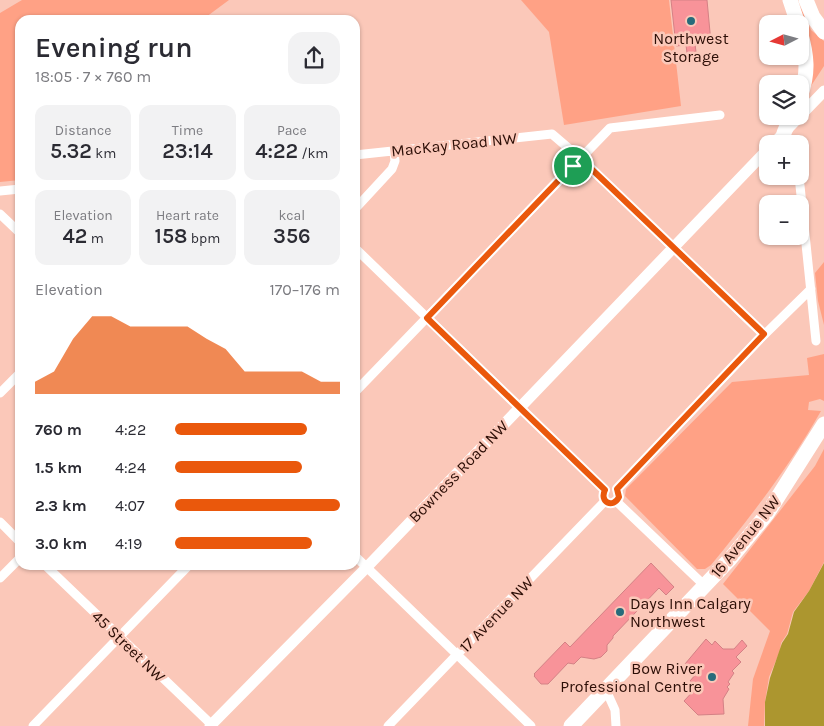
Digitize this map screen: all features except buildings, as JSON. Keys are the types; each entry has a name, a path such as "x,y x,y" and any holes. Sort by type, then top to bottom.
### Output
{"highway":[{"path":"790,0 795,15"},
{"path":"806,0 813,18 824,32"},
{"path":"784,133 787,125"},
{"name":"16 Avenue NW","path":"572,726 730,559 767,514 824,424"}],"street":[{"path":"809,107 824,91"},
{"path":"360,387 610,128 720,116"},
{"path":"784,133 792,125"},
{"name":"MacKay Road NW","path":"360,154 552,134 580,158"},
{"path":"360,204 392,169 394,151"},
{"path":"580,158 764,334"},
{"name":"Bowness Road NW","path":"212,726 759,158"},
{"path":"800,185 816,341"},
{"path":"0,191 15,190"},
{"path":"0,214 15,228"},
{"path":"360,253 605,490"},
{"path":"617,489 764,334 811,290"},
{"path":"0,393 15,378"},
{"path":"617,489 610,487 603,494 605,502 610,504 617,502"},
{"path":"617,489 619,494 617,502"},
{"name":"17 Avenue NW","path":"388,726 605,502"},
{"path":"617,502 704,586"},
{"path":"0,522 15,537"},
{"path":"360,561 532,726"},
{"path":"0,578 15,563"},
{"name":"45 Street NW","path":"50,570 212,726"},
{"path":"33,726 184,570"},
{"path":"606,690 615,710 616,726"}],"shaded area":[{"path":"22,0 229,0 209,15 15,15 15,180 0,182 0,13"},
{"path":"521,0 669,0 681,106 564,125 549,32"},
{"path":"809,26 811,30 824,41 824,66 811,86 813,68 809,49"},
{"path":"824,262 824,325 818,301 815,273"},
{"path":"824,354 824,401 820,399 809,402 808,410 821,411 796,451 741,528 711,565 705,569 697,569 625,496 626,489 732,382 809,375 807,358"},
{"path":"824,449 824,562 809,591 793,612 787,634 781,643 780,651 769,677 764,726 748,726 753,679 770,631 723,584 815,466"},
{"path":"824,563 824,726 765,726 765,702 770,678 782,643 788,634 794,612 809,591"}],"place":[{"name":"Northwest Storage","path":"691,21"},
{"name":"Days Inn Calgary Northwest","path":"620,612"},
{"name":"Bow River Professional Centre","path":"712,677"}],"route":[{"path":"580,158 764,334 617,489 619,494 618,500 612,504 604,500 603,494 605,490 427,318 573,166 580,158"}]}
